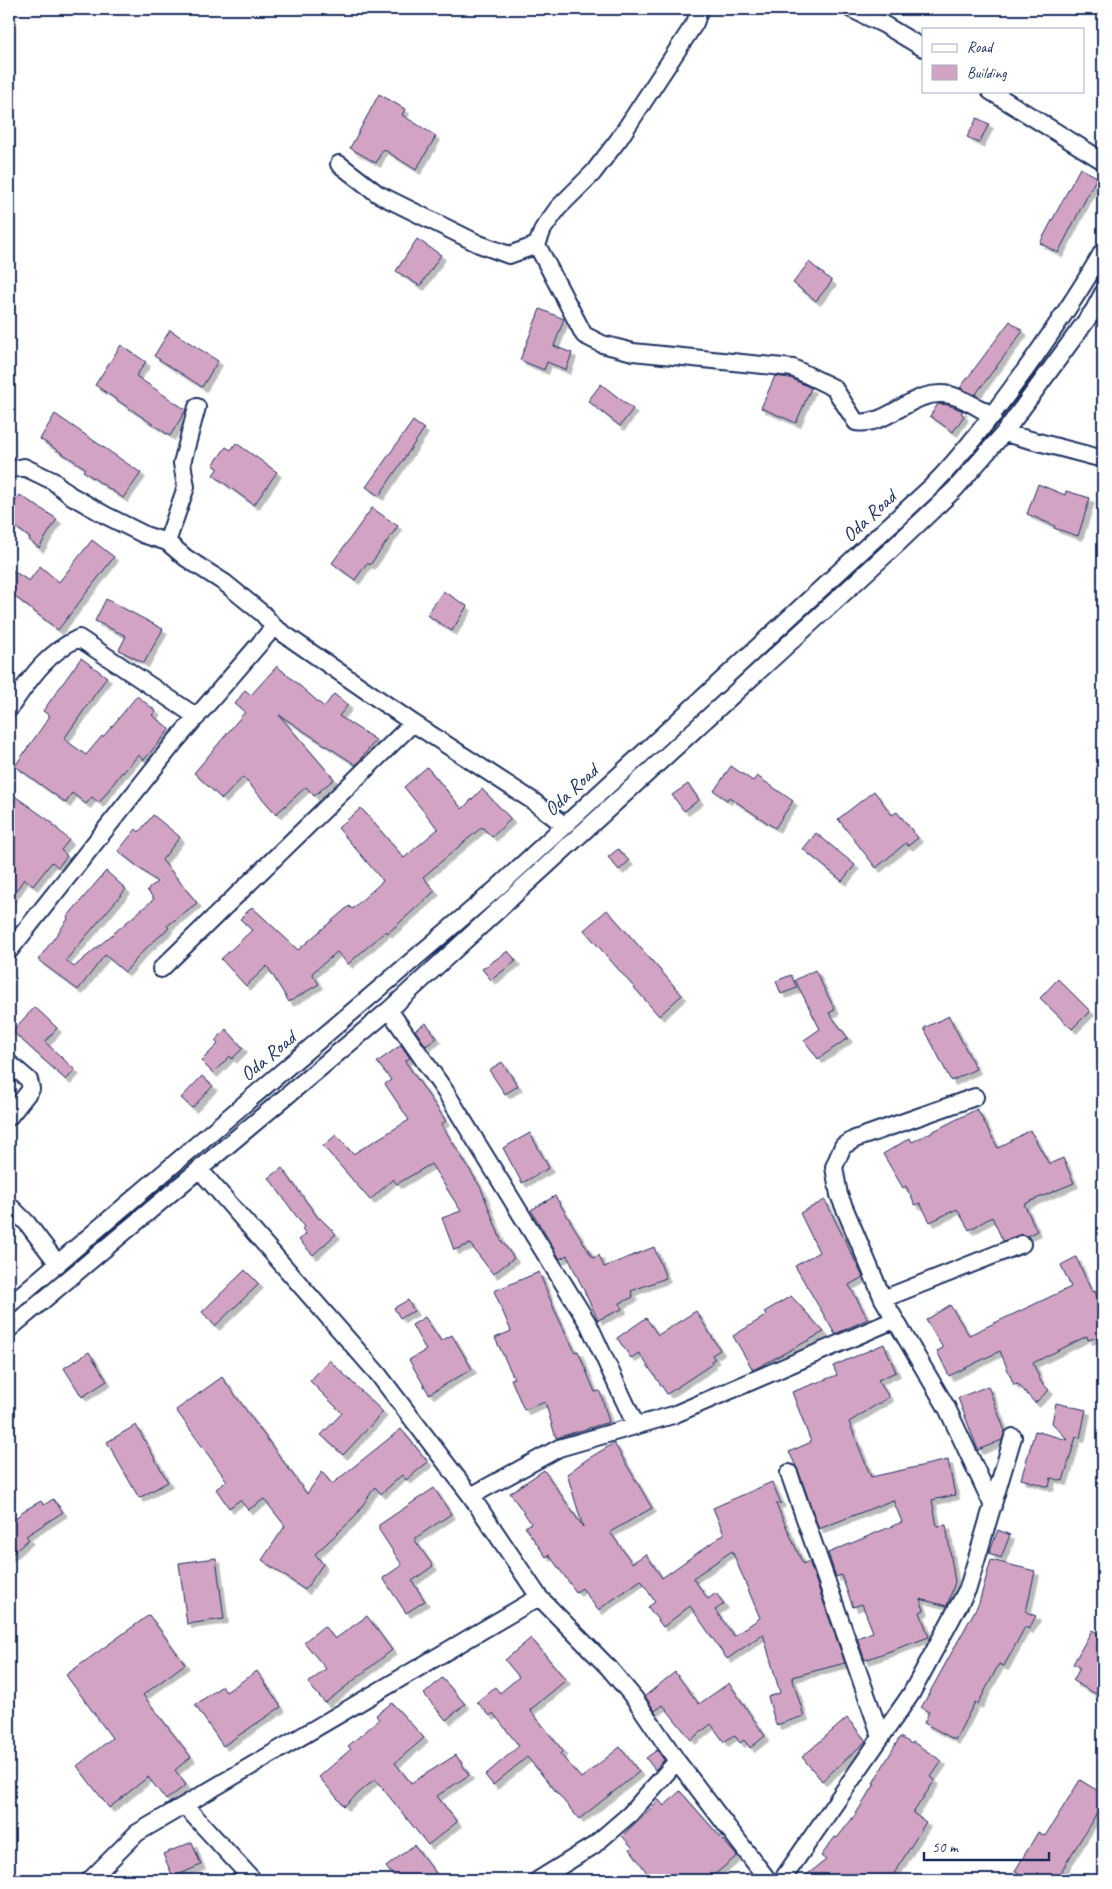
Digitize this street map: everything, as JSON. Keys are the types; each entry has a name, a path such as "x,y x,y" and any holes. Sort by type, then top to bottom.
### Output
{"street":[{"path":"339,164 378,194 479,244 510,255 536,245 543,229 558,208 593,173 619,139 695,23 700,9"},
{"path":"851,9 883,24 922,47"},
{"path":"992,92 1103,161"},
{"path":"536,245 584,335 602,344 633,352 794,368 834,388 856,422 870,424 910,401 930,393 952,395 993,416"},
{"name":"Oda Road","path":"9,1305 183,1154 380,991 496,889 932,486 955,463 993,416 1077,297 1103,251"},
{"name":"Oda Road","path":"9,1329 389,1010 894,547 954,489 1004,433 1094,310 1103,293"},
{"path":"167,542 186,487 182,463 197,407"},
{"path":"1004,433 1103,458"},
{"path":"9,470 24,467 53,481 70,495 105,516 145,535 167,542 186,558 226,583 263,614 274,627 413,723 533,801 564,825"},
{"path":"9,951 197,717 274,627"},
{"path":"9,709 45,660 67,643 79,638 197,717"},
{"path":"161,969 413,723"},
{"path":"389,1010 445,1091 589,1325 636,1426"},
{"path":"9,1063 28,1080 32,1089 9,1117"},
{"path":"975,1097 855,1139 843,1146 834,1167 839,1195 883,1300 947,1408 993,1506"},
{"path":"199,1169 378,1374 471,1496 539,1597 609,1668 635,1699 677,1761 768,1880"},
{"path":"9,1205 27,1223 58,1264"},
{"path":"883,1300 1022,1244"},
{"path":"471,1496 559,1448 673,1415 894,1320"},
{"path":"782,1880 911,1694 968,1588 1013,1437"},
{"path":"790,1473 881,1737"},
{"path":"90,1880 137,1833 539,1597"},
{"path":"538,1880 593,1846 630,1814 677,1761"},
{"path":"185,1806 252,1880"}],"building":[{"path":"379,94 405,109 402,115 436,136 416,170 383,149 376,163 350,148"},
{"path":"977,118 989,124 979,143 967,137"},
{"path":"1080,168 1097,177 1058,253 1040,243"},
{"path":"417,239 441,255 420,286 396,271"},
{"path":"809,262 832,281 816,301 793,283"},
{"path":"540,309 564,319 554,346 572,353 566,370 547,362 544,370 520,360"},
{"path":"1010,321 1023,331 975,395 960,388"},
{"path":"170,330 218,361 202,387 154,356"},
{"path":"121,345 146,362 136,376 186,410 170,436 95,385"},
{"path":"775,376 790,378 811,388 796,423 761,408"},
{"path":"601,384 633,409 620,426 588,401"},
{"path":"938,404 948,405 963,411 961,413 964,416 953,432 930,416"},
{"path":"55,414 141,473 123,498 83,471 85,468 40,439"},
{"path":"413,421 424,429 379,496 366,487"},
{"path":"236,443 277,472 254,505 213,475 218,468 213,465 226,447 231,450"},
{"path":"1038,484 1065,495 1066,491 1090,498 1078,536 1054,528 1055,526 1027,514"},
{"path":"20,495 57,519 39,548 29,540 30,538 9,522 9,510"},
{"path":"372,508 398,526 370,565 367,563 355,580 332,563"},
{"path":"92,540 114,557 58,630 9,592 9,568 29,581 40,566 59,582"},
{"path":"443,591 467,606 452,631 427,615"},
{"path":"106,599 163,629 144,663 119,650 126,636 95,621"},
{"path":"81,658 107,677 64,739 86,755 137,696 156,711 152,715 170,729 144,760 138,755 122,772 99,803 92,797 86,804 72,793 66,803 15,766 50,716 43,711"},
{"path":"277,666 324,707 334,694 348,705 339,716 376,740 356,765 279,715 334,779 314,796 306,787 276,814 243,777 222,799 194,773 245,712 235,704 245,690 251,695"},
{"path":"731,766 753,781 757,776 793,801 775,828 729,797 727,800 714,791"},
{"path":"427,767 462,809 482,789 511,819 492,837 482,827 423,877 435,891 388,933 386,931 348,964 337,952 312,973 319,984 289,1002 267,966 246,986 221,959 252,930 240,919 252,907 298,950 349,906 352,909 383,881 338,828 361,808 404,858 438,829 404,787"},
{"path":"688,784 699,800 684,811 672,795"},
{"path":"874,791 892,815 897,812 918,838 908,846 906,843 876,868 838,819"},
{"path":"9,792 54,824 69,840 61,850 67,856 58,867 52,862 33,886 24,879 9,901"},
{"path":"153,815 180,837 162,860 197,903 167,926 169,928 145,949 125,972 105,955 78,990 38,960 68,919 67,917 106,871 126,889 66,960 74,967 154,899 147,890 157,882 118,851 136,829 139,832"},
{"path":"816,833 855,865 842,881 803,849"},
{"path":"618,849 629,861 619,870 608,857"},
{"path":"607,910 682,995 659,1016 584,930"},
{"path":"508,951 516,961 491,980 482,969"},
{"path":"815,970 835,1010 829,1013 848,1038 818,1059 804,1040 820,1029 795,980"},
{"path":"791,975 797,988 781,994 776,981"},
{"path":"1058,979 1090,1011 1072,1029 1040,998"},
{"path":"35,1007 57,1028 45,1042 75,1070 66,1080 12,1031"},
{"path":"949,1016 976,1069 951,1081 924,1028"},
{"path":"426,1023 437,1038 426,1046 415,1030"},
{"path":"226,1029 243,1048 232,1059 230,1056 213,1073 201,1061 218,1044 215,1041"},
{"path":"401,1045 410,1058 405,1061 446,1121 441,1124 481,1188 501,1240 514,1258 493,1274 470,1244 454,1250 442,1218 461,1211 431,1164 397,1184 393,1179 370,1200 323,1146 336,1135 353,1154 409,1120 385,1084 391,1080 377,1062"},
{"path":"502,1062 518,1086 505,1094 489,1070"},
{"path":"202,1076 213,1086 192,1108 181,1098"},
{"path":"977,1109 998,1148 1030,1130 1049,1164 1063,1158 1074,1183 1024,1204 1037,1231 1027,1236 1019,1235 1003,1241 992,1217 969,1230 957,1209 930,1222 920,1203 915,1205 906,1186 903,1188 883,1154 910,1138 912,1142"},
{"path":"530,1133 549,1168 522,1183 503,1148"},
{"path":"282,1168 319,1219 336,1234 313,1255 299,1240 306,1234 302,1229 304,1227 269,1178"},
{"path":"555,1196 593,1258 599,1255 604,1267 654,1247 666,1278 631,1291 633,1297 620,1303 622,1309 598,1320 567,1255 560,1259 531,1210"},
{"path":"825,1200 863,1277 849,1285 868,1319 835,1334 795,1266 819,1252 800,1213"},
{"path":"1076,1257 1092,1292 1095,1291 1103,1315 1103,1335 1088,1340 1087,1336 1033,1363 1041,1382 1049,1390 1035,1403 1018,1384 1014,1385 1000,1351 949,1376 937,1351 943,1348 926,1320 950,1305 969,1335 1071,1287 1061,1265"},
{"path":"245,1270 259,1284 215,1326 202,1312"},
{"path":"539,1272 555,1311 575,1352 578,1351 595,1392 600,1391 609,1422 556,1438 545,1402 524,1410 511,1379 514,1378 495,1338 511,1331 494,1291"},
{"path":"791,1296 824,1332 753,1370 733,1336 767,1315 764,1312"},
{"path":"408,1300 414,1311 400,1318 394,1308"},
{"path":"696,1311 720,1350 712,1355 715,1359 711,1361 712,1364 667,1394 639,1353 631,1358 617,1338 646,1318 658,1335"},
{"path":"425,1317 441,1341 452,1335 472,1369 429,1394 409,1360 426,1350 412,1325"},
{"path":"884,1344 896,1372 878,1380 889,1397 849,1422 871,1477 948,1460 955,1495 932,1500 937,1526 946,1525 955,1582 947,1606 920,1599 924,1610 920,1612 929,1637 865,1660 857,1638 873,1632 862,1604 853,1607 841,1575 836,1577 828,1553 902,1522 893,1500 819,1529 798,1470 789,1452 811,1442 792,1392 837,1375 833,1366"},
{"path":"89,1352 107,1381 82,1397 64,1368"},
{"path":"329,1360 383,1412 343,1455 321,1435 342,1413 310,1381"},
{"path":"222,1377 307,1494 322,1472 332,1484 401,1429 428,1462 406,1480 402,1475 381,1494 375,1487 354,1518 315,1554 323,1564 305,1590 262,1560 285,1526 264,1499 248,1510 240,1500 229,1508 216,1489 227,1481 176,1410"},
{"path":"988,1386 1005,1431 1002,1440 978,1450 958,1398"},
{"path":"1056,1403 1086,1410 1080,1438 1076,1437 1063,1481 1051,1478 1049,1487 1021,1479 1035,1431 1068,1440 1052,1423"},
{"path":"136,1425 168,1482 139,1498 107,1442"},
{"path":"614,1443 652,1508 610,1532 632,1563 646,1554 662,1578 724,1534 713,1508 772,1482 781,1503 776,1504 803,1564 809,1561 845,1663 792,1677 804,1716 776,1725 768,1697 780,1693 763,1634 727,1659 690,1606 663,1627 648,1607 655,1602 641,1580 598,1610 582,1588 576,1592 549,1555 546,1557 525,1527 531,1523 510,1493 544,1470 583,1527 567,1474","holes":["732,1551 760,1618 734,1636 715,1610 724,1604 716,1593 708,1599 693,1578"]},
{"path":"434,1488 451,1514 414,1539 433,1566 412,1581 425,1601 406,1613 383,1578 402,1565 379,1530 379,1525"},
{"path":"53,1499 63,1512 26,1536 29,1539 9,1557 9,1525 23,1511 41,1501 44,1505"},
{"path":"998,1530 1010,1535 1001,1558 989,1553"},
{"path":"216,1558 224,1619 187,1624 179,1563"},
{"path":"991,1560 1035,1571 1026,1612 1036,1616 1029,1629 1025,1627 1004,1666 999,1664 978,1704 975,1702 955,1740 924,1723 929,1712 921,1708 979,1603"},
{"path":"149,1615 185,1664 143,1695 191,1757 175,1770 186,1785 166,1800 148,1777 109,1808 77,1766 112,1738 66,1675"},
{"path":"367,1616 392,1650 325,1703 308,1683 326,1669 304,1642 324,1626 335,1639"},
{"path":"1092,1630 1103,1636 1103,1698 1073,1681 1080,1668 1073,1664"},
{"path":"531,1638 566,1680 530,1710 563,1751 560,1754 581,1778 620,1747 639,1772 579,1819 527,1757 493,1785 485,1775 519,1746 493,1713 490,1716 477,1702 495,1687 500,1693 519,1677 505,1660"},
{"path":"257,1671 281,1707 223,1746 195,1705 222,1686 226,1692"},
{"path":"675,1672 699,1704 729,1683 765,1736 750,1748 744,1740 740,1743 734,1735 724,1742 711,1724 691,1740 663,1705 655,1711 645,1696"},
{"path":"442,1678 465,1704 446,1720 424,1694"},
{"path":"392,1703 424,1738 395,1763 411,1783 456,1755 469,1775 437,1796 457,1822 428,1845 375,1779 344,1806 319,1777 351,1749 348,1746 379,1720 376,1715"},
{"path":"847,1718 866,1741 822,1781 802,1757"},
{"path":"900,1737 912,1744 913,1742 942,1761 931,1777 935,1780 913,1813 926,1822 890,1880 800,1880 826,1860 821,1856 855,1815 875,1784 873,1783"},
{"path":"657,1750 664,1760 655,1770 646,1758"},
{"path":"1080,1780 1103,1794 1103,1803 1056,1880 1030,1880 1015,1871 1038,1832 1045,1836"},
{"path":"680,1791 737,1856 708,1880 652,1880 630,1849 632,1847 622,1836 659,1800 664,1806"},
{"path":"192,1842 201,1865 173,1877 163,1854"},
{"path":"414,1845 441,1880 396,1880 386,1867"}]}
